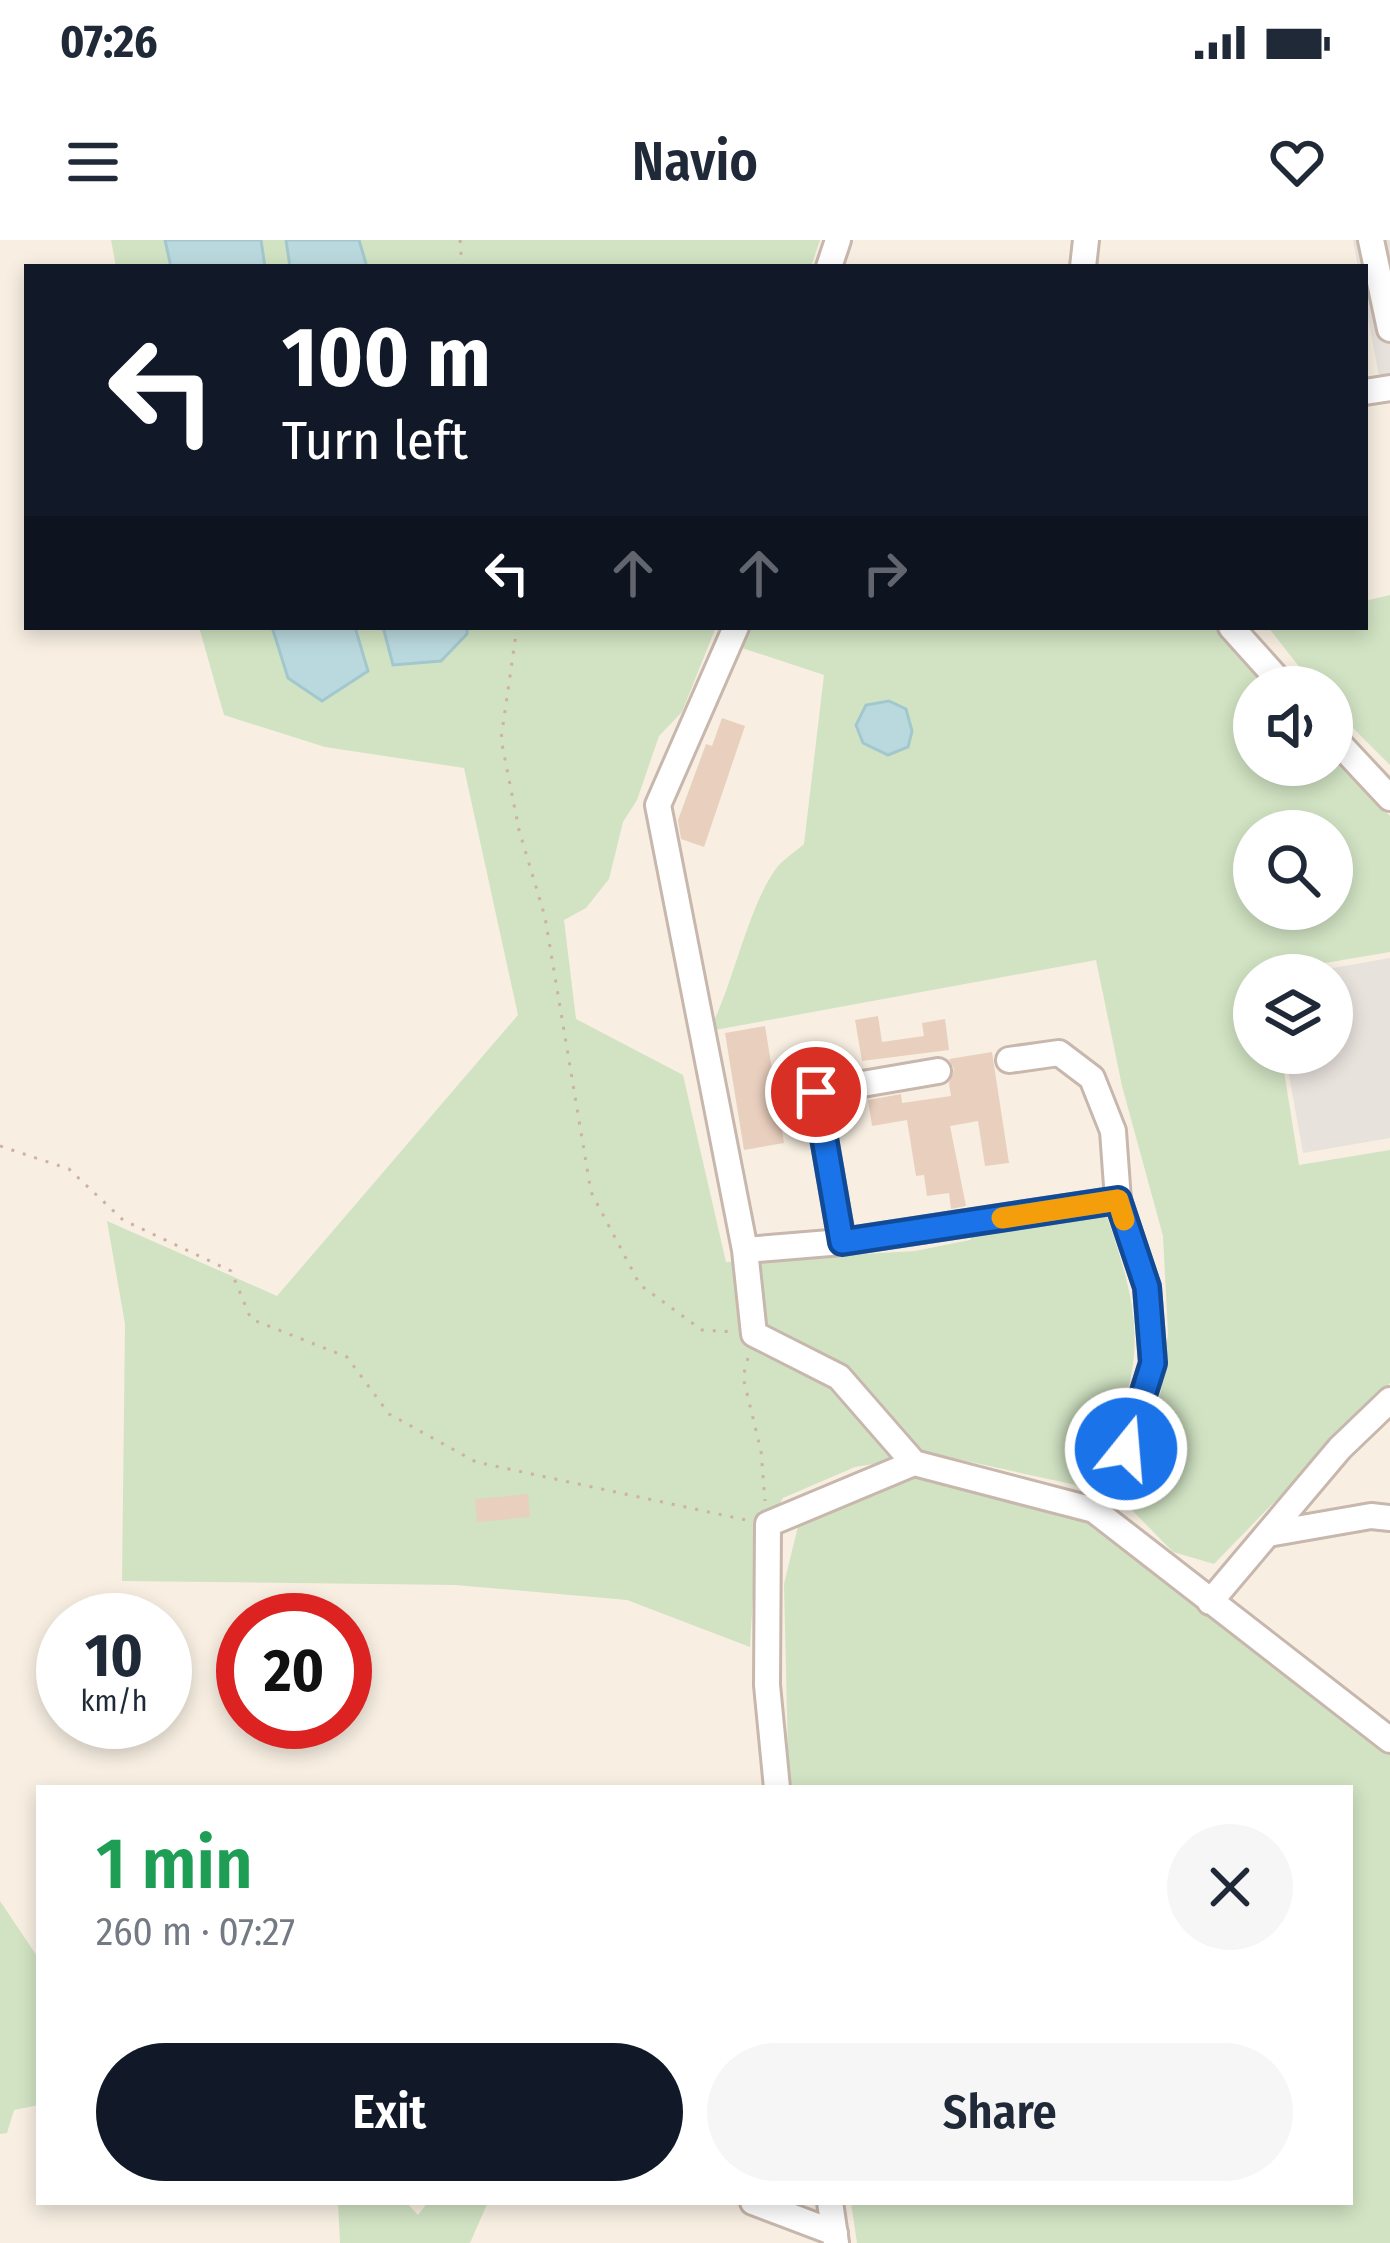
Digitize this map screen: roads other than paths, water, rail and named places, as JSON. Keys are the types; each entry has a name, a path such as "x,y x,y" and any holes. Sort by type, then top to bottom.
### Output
{"street":[{"path":"1371,240 1390,329"},
{"path":"735,630 658,805 745,1250 754,1334 839,1377 914,1463 1094,1510 1390,1740"},
{"path":"1234,630 1267,666"},
{"path":"1353,758 1390,798"},
{"path":"1010,1060 1059,1053 1092,1078 1113,1131 1118,1200 1147,1287 1153,1363 1126,1449 1094,1510"},
{"path":"842,1242 816,1092 938,1071"},
{"path":"745,1250 842,1242 1118,1200"},
{"path":"1210,1602 1340,1448 1390,1400"},
{"path":"777,1785 766,1685 768,1525 914,1463"},
{"path":"1268,1534 1371,1516 1390,1518"},
{"path":"760,2205 835,2238"},
{"path":"830,2205 835,2238"}],"water":[{"path":"165,240 261,240 265,264 170,264"},
{"path":"286,240 359,240 366,264 290,264"},
{"path":"273,630 356,630 368,671 322,701 288,678"},
{"path":"384,630 467,630 441,661 393,665"},
{"path":"889,701 906,709 912,731 908,747 888,755 863,743 856,725 866,705"}]}
